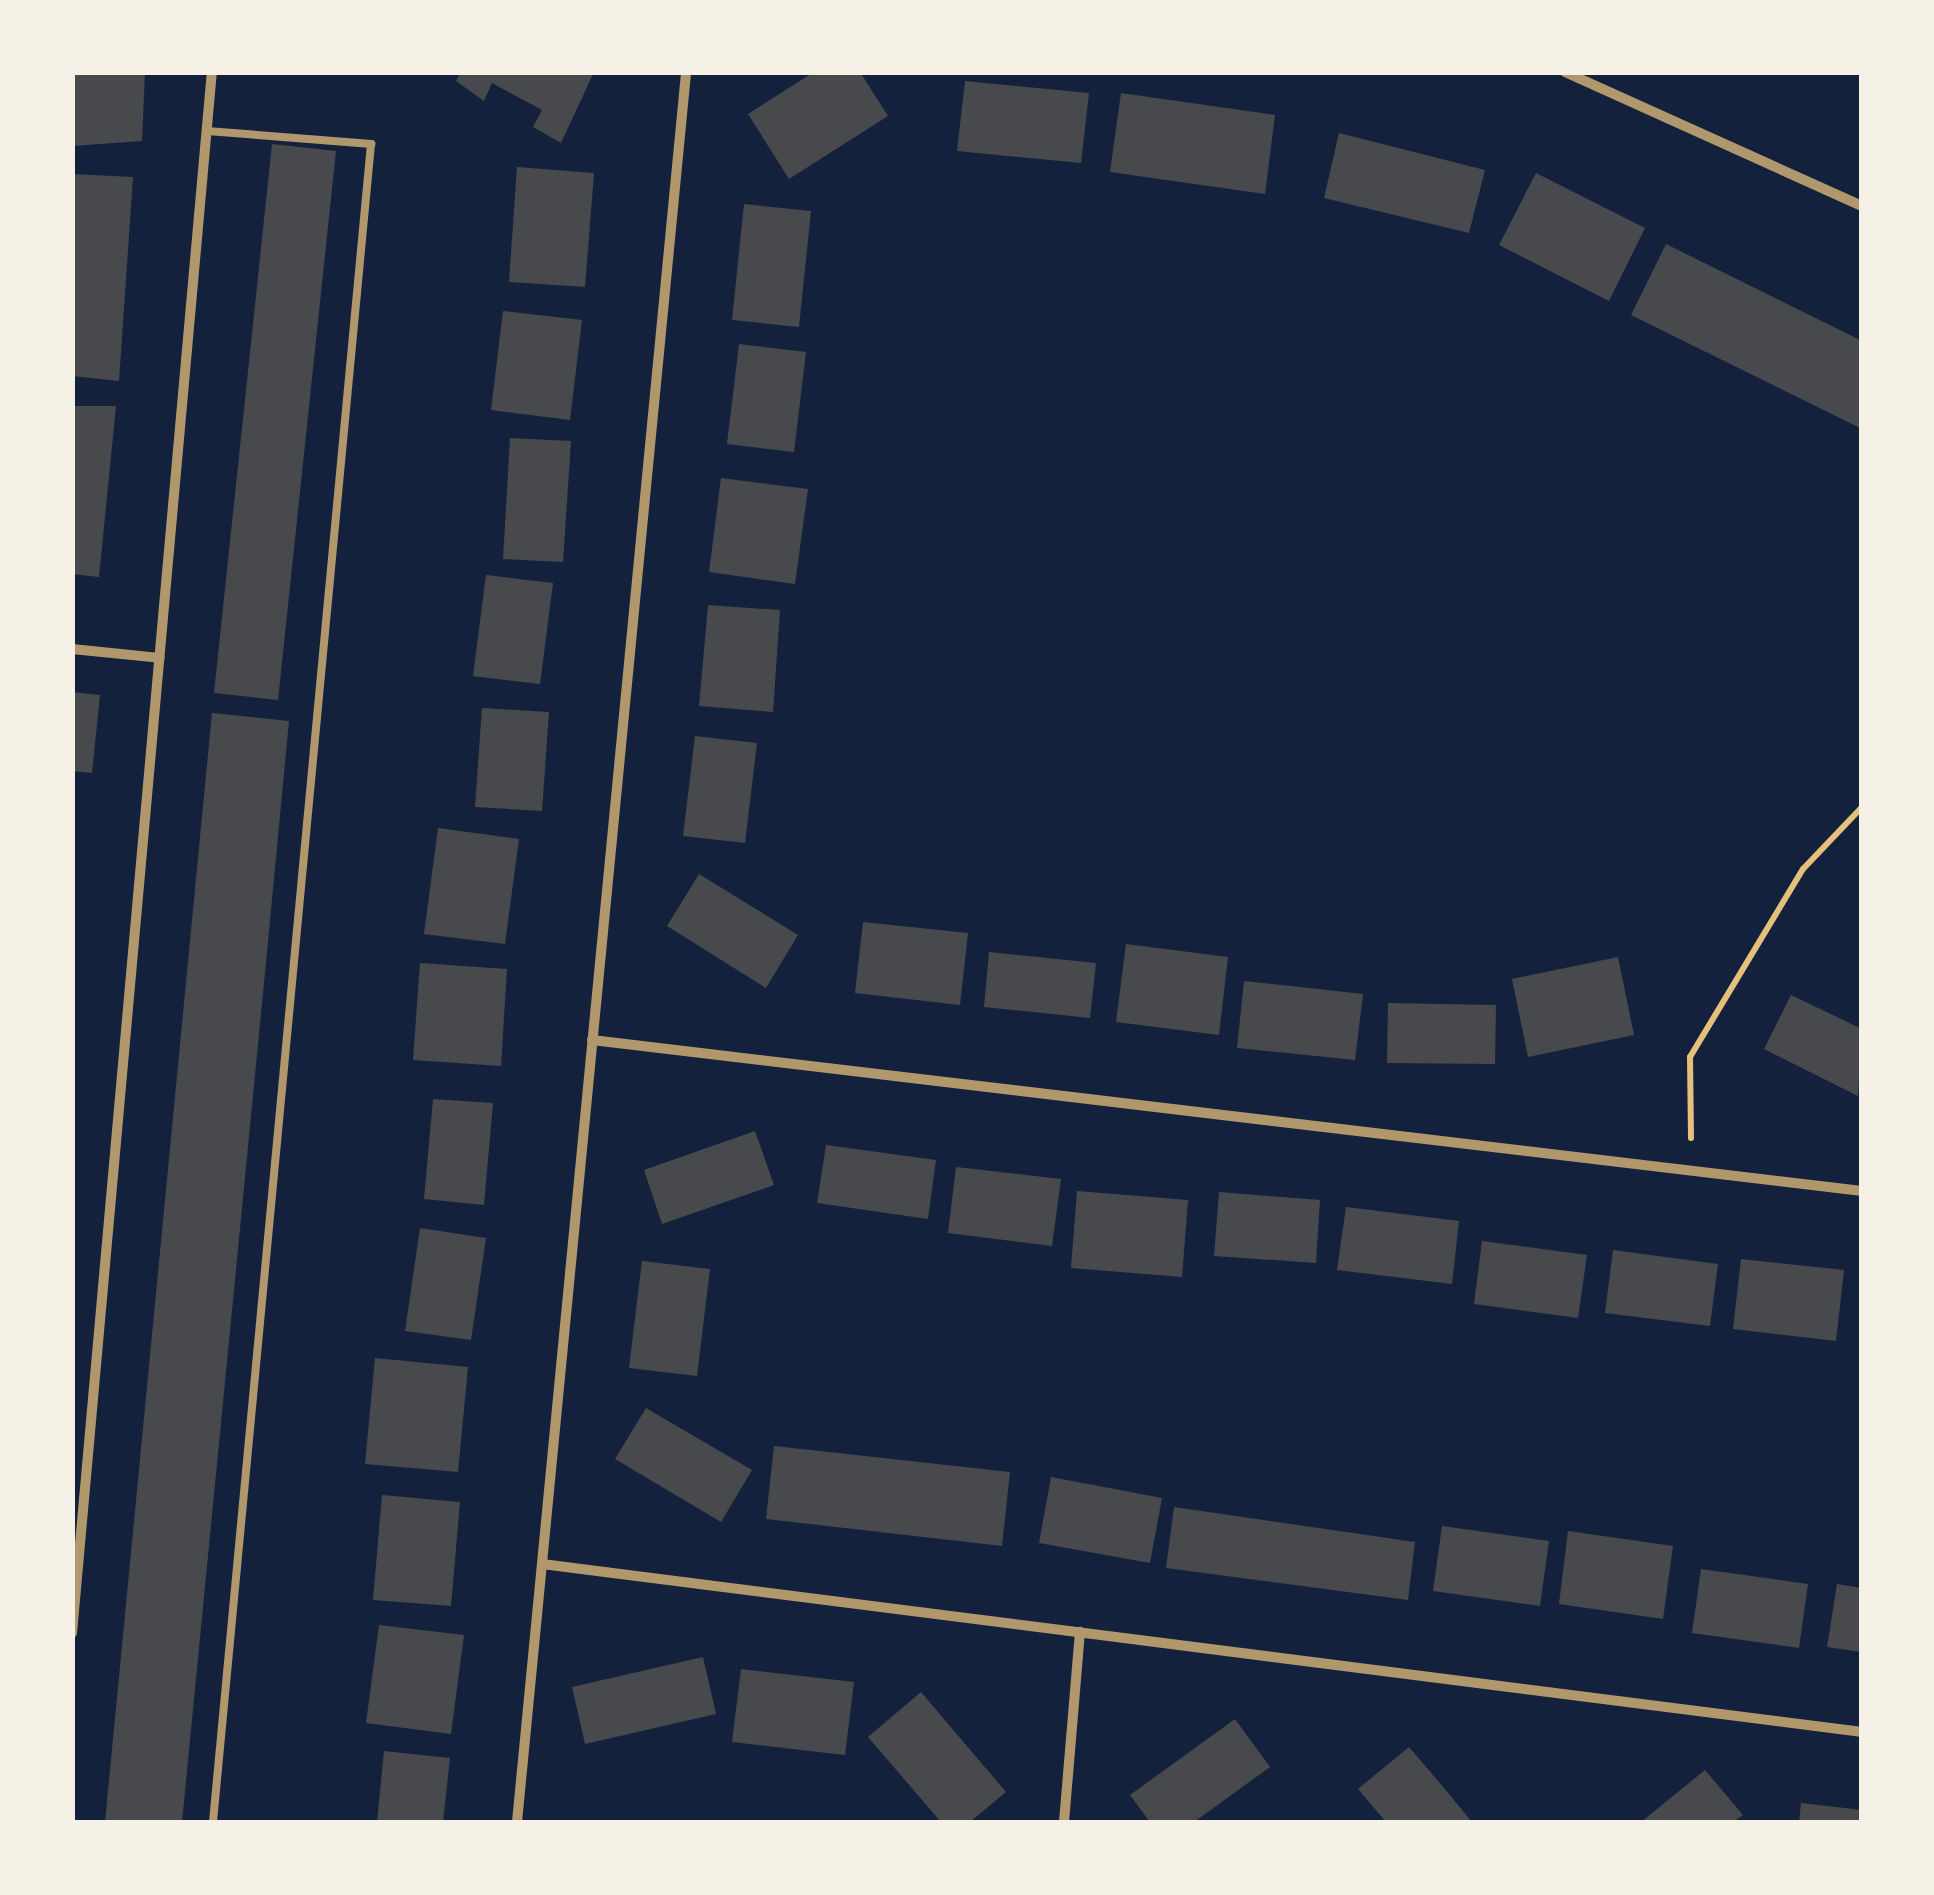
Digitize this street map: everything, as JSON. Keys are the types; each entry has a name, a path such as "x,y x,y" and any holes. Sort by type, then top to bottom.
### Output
{"street":[{"path":"72,1633 212,72"},
{"path":"517,1822 686,72"},
{"path":"1565,72 1862,206"},
{"path":"72,649 160,658"},
{"path":"592,1040 1862,1191"},
{"path":"542,1564 1862,1732"},
{"path":"1064,1822 1080,1632"}],"lane":[{"path":"207,131 371,144 213,1822"}],"path":[{"path":"1691,1170 1690,1057 1804,869 1862,807"}],"building":[{"path":"72,72 145,72 142,141 72,146"},
{"path":"461,72 594,72 561,143 533,127 542,110 492,83 484,101 456,81"},
{"path":"814,72 860,72 888,116 789,179 748,114"},
{"path":"965,81 1089,93 1081,163 957,151"},
{"path":"1121,93 1275,115 1265,194 1110,172"},
{"path":"1339,133 1485,170 1469,233 1324,198"},
{"path":"272,144 336,151 278,700 214,693"},
{"path":"517,167 594,173 585,287 509,282"},
{"path":"1536,173 1645,228 1609,301 1499,245"},
{"path":"72,174 133,177 119,381 72,376"},
{"path":"744,204 811,211 799,327 732,320"},
{"path":"1666,244 1862,341 1862,429 1631,315"},
{"path":"503,311 582,320 570,420 491,410"},
{"path":"739,344 806,352 794,452 727,444"},
{"path":"72,406 116,406 99,577 72,574"},
{"path":"510,438 571,441 563,562 503,559"},
{"path":"721,478 808,489 795,584 709,572"},
{"path":"486,575 553,583 540,684 473,676"},
{"path":"708,605 780,610 773,712 699,706"},
{"path":"72,692 100,695 92,773 72,771"},
{"path":"482,708 549,712 542,811 475,807"},
{"path":"212,713 289,721 267,952 182,1822 105,1822"},
{"path":"695,736 757,743 745,843 683,836"},
{"path":"438,828 519,839 505,944 424,934"},
{"path":"699,874 798,935 766,988 667,926"},
{"path":"863,922 968,933 960,1005 855,993"},
{"path":"1126,944 1228,957 1219,1035 1116,1022"},
{"path":"989,952 1096,963 1090,1018 984,1007"},
{"path":"1618,957 1634,1035 1528,1057 1512,979"},
{"path":"420,963 507,969 501,1066 413,1060"},
{"path":"1244,981 1363,994 1355,1060 1237,1048"},
{"path":"1791,995 1862,1029 1858,1096 1764,1049"},
{"path":"1388,1003 1496,1005 1495,1064 1387,1063"},
{"path":"433,1099 493,1103 484,1205 424,1199"},
{"path":"755,1131 774,1185 662,1224 644,1170"},
{"path":"826,1145 936,1160 928,1219 817,1203"},
{"path":"956,1167 1061,1179 1052,1246 948,1233"},
{"path":"1077,1191 1188,1200 1182,1277 1071,1268"},
{"path":"1219,1192 1320,1200 1316,1263 1214,1256"},
{"path":"1346,1207 1459,1221 1452,1284 1337,1270"},
{"path":"420,1228 486,1238 471,1340 405,1331"},
{"path":"1482,1241 1587,1255 1578,1318 1474,1304"},
{"path":"1613,1250 1718,1264 1710,1326 1605,1313"},
{"path":"1741,1259 1844,1270 1836,1341 1733,1329"},
{"path":"642,1261 710,1269 697,1376 629,1368"},
{"path":"375,1358 468,1367 458,1472 365,1464"},
{"path":"646,1408 752,1470 721,1522 615,1459"},
{"path":"774,1446 1010,1472 1002,1546 766,1519"},
{"path":"1051,1477 1162,1498 1150,1563 1039,1543"},
{"path":"382,1495 460,1502 451,1606 373,1600"},
{"path":"1174,1507 1415,1542 1408,1600 1166,1568"},
{"path":"1442,1526 1549,1541 1540,1606 1433,1591"},
{"path":"1568,1531 1673,1546 1663,1619 1559,1604"},
{"path":"1701,1569 1808,1584 1799,1648 1692,1633"},
{"path":"1837,1584 1862,1588 1862,1652 1827,1647"},
{"path":"379,1625 464,1635 451,1734 366,1723"},
{"path":"703,1657 716,1714 585,1744 572,1687"},
{"path":"741,1669 854,1682 845,1755 732,1742"},
{"path":"921,1692 1006,1792 970,1822 941,1822 868,1737"},
{"path":"1235,1719 1270,1767 1194,1822 1150,1822 1130,1795"},
{"path":"1409,1747 1472,1822 1386,1822 1358,1789"},
{"path":"384,1751 450,1758 443,1822 377,1822"},
{"path":"1705,1770 1743,1815 1733,1822 1641,1822"},
{"path":"1801,1803 1862,1810 1862,1822 1799,1822"}]}
